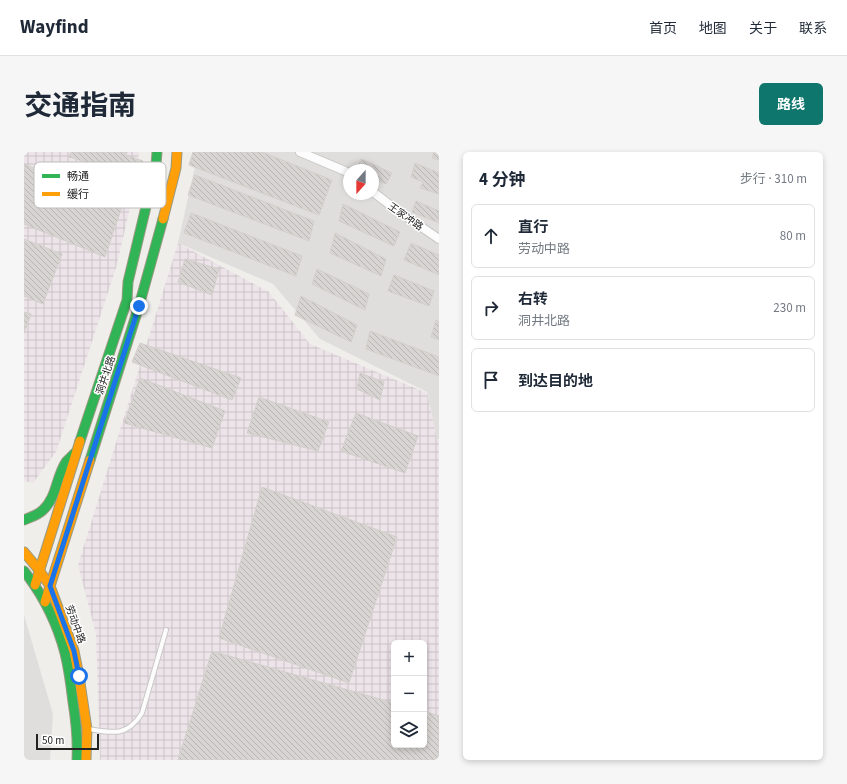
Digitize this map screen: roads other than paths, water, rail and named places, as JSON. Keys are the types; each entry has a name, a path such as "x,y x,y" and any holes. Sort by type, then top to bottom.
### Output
{"street":[{"name":"洞井北路","path":"156,162 157,152"},
{"name":"洞井北路","path":"166,206 176,168 177,152"},
{"path":"300,152 343,170"},
{"name":"王家冲路","path":"379,197 439,240"},
{"name":"洞井北路","path":"35,585 127,300 128,282 146,208"},
{"name":"洞井北路","path":"45,602 139,306 165,208"},
{"path":"24,520 39,514 48,506 65,463 77,451"},
{"name":"劳动中路","path":"24,552 50,586 74,651 87,729 86,760"},
{"name":"劳动中路","path":"24,571 35,585 45,602 65,651 70,677 78,746 77,760"}],"lane":[{"path":"76,728 107,732 122,732 136,723 142,713 166,630"}]}
